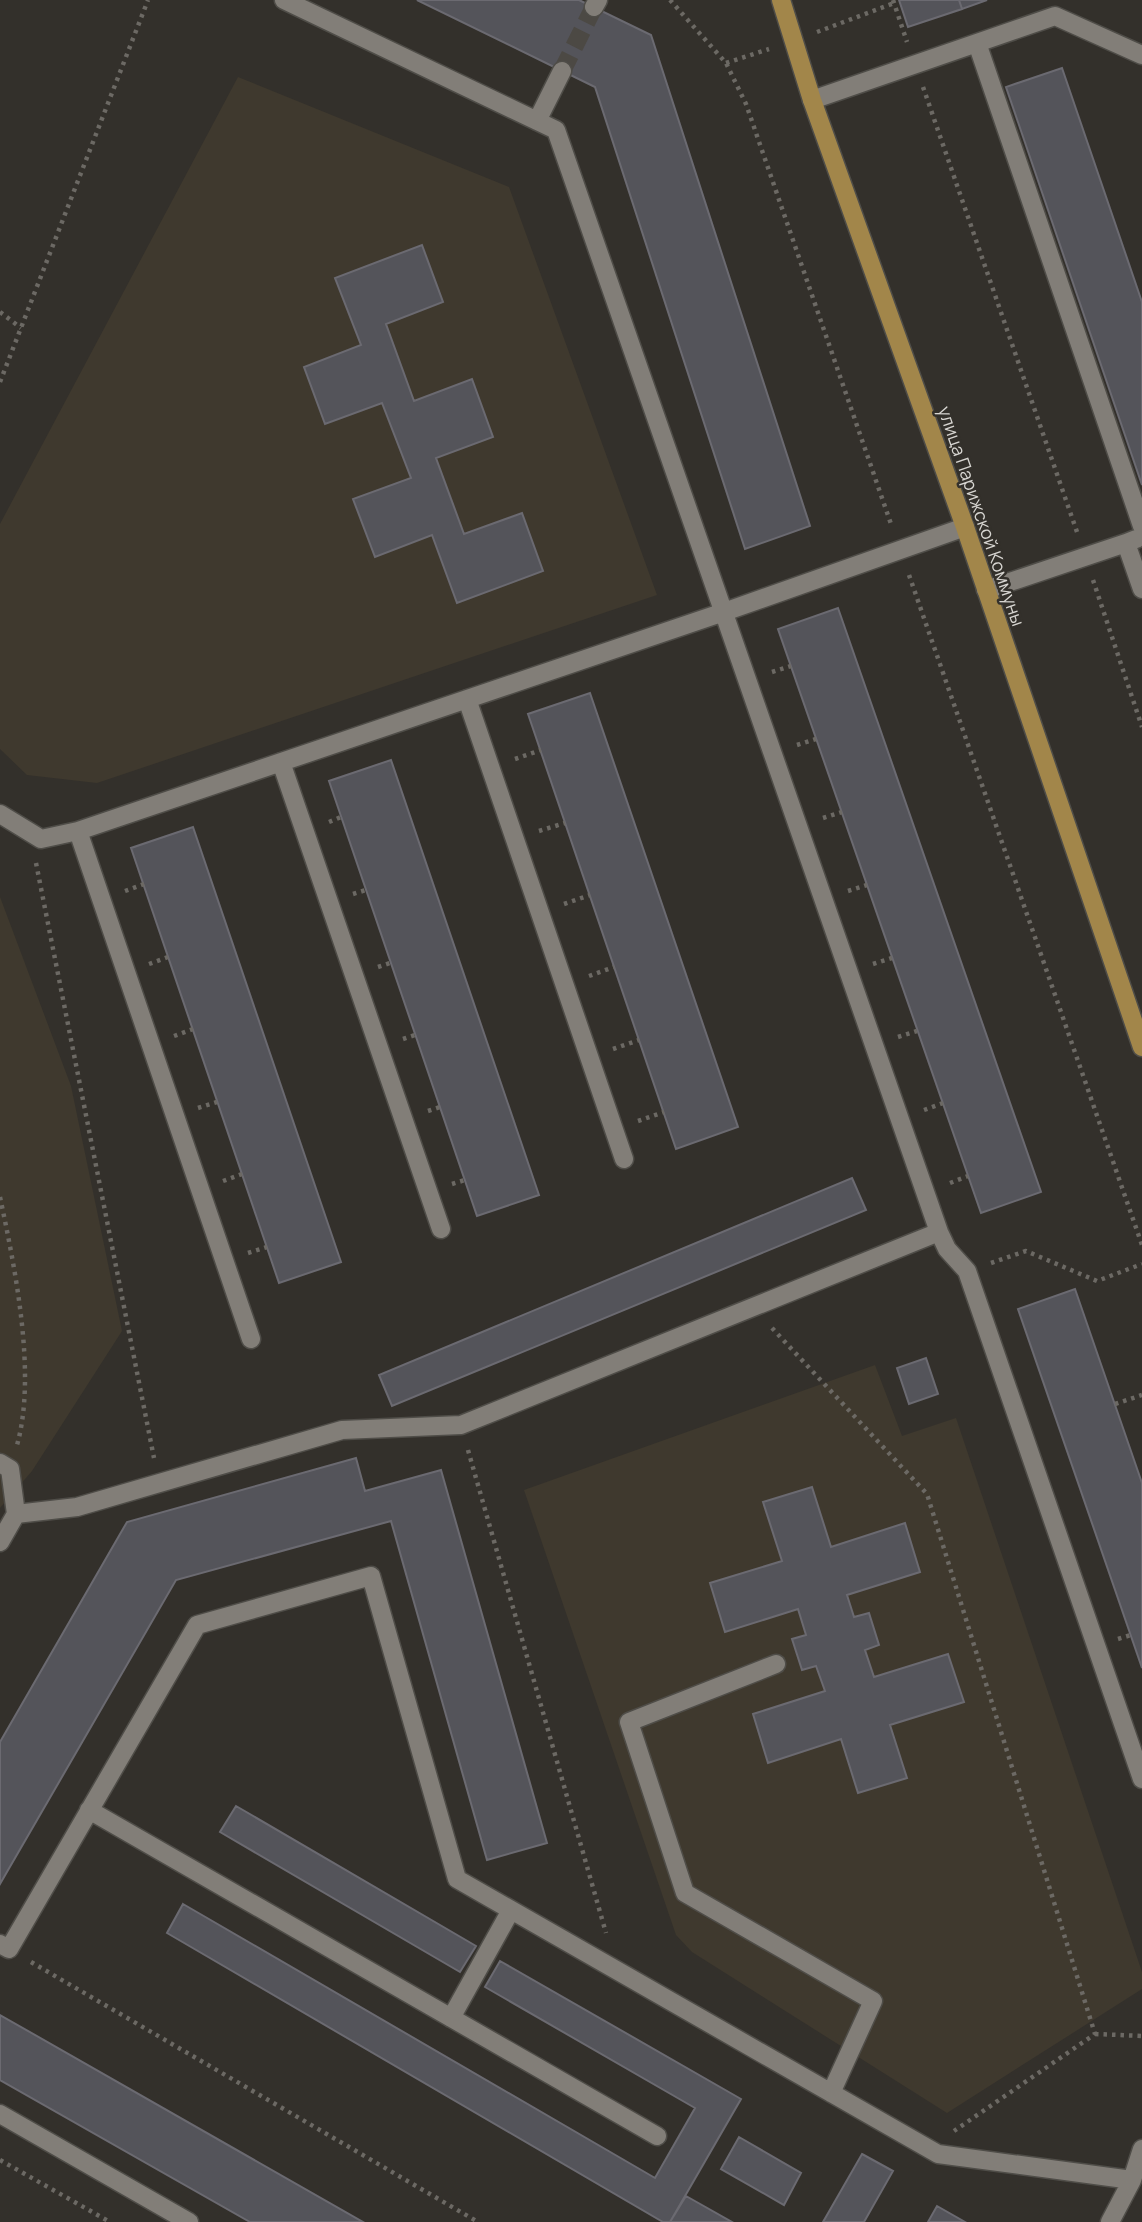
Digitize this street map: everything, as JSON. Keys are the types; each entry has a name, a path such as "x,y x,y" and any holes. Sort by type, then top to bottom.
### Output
{"main road":[{"name":"улица Парижской Коммуны","path":"781,0 812,100 965,527 1142,1047"}],"street":[{"path":"284,0 556,130 939,1232 947,1249 967,1271 1142,1779"},
{"path":"812,100 977,43 1052,8 1142,55"},
{"path":"977,43 1142,526"},
{"path":"537,121 562,71"},
{"path":"0,814 41,839 78,831 724,612 965,527"},
{"path":"986,590 1134,540 1142,589"},
{"path":"467,699 624,1159"},
{"path":"281,762 441,1229"},
{"path":"78,831 251,1339"},
{"path":"16,1514 77,1507 342,1430 461,1425 939,1232"},
{"path":"0,1542 16,1514 5,1466"},
{"path":"5,1946 89,1811 197,1625 371,1576 457,1879 938,2154 1132,2180"},
{"path":"776,1664 629,1722 685,1893 873,2001 831,2093"},
{"path":"89,1811 657,2136"},
{"path":"451,2018 511,1910"},
{"path":"0,2114 189,2222"},
{"path":"1110,2222 1132,2180 1142,2149"}],"path":[{"path":"0,382 148,0"},
{"path":"670,0 726,62 746,104 1142,1245"},
{"path":"893,0 1142,727"},
{"path":"0,312 22,329"},
{"path":"30,833 158,1483"},
{"path":"0,1197 15,1266 24,1367 23,1422 5,1466"},
{"path":"967,1271 1026,1251 1097,1281 1142,1264"},
{"path":"752,1307 927,1494 1095,2034"},
{"path":"1115,1405 1142,1395"},
{"path":"461,1425 616,1970"},
{"path":"5,1946 478,2222"},
{"path":"938,2154 957,2128 1095,2034 1142,2036"},
{"path":"0,2160 110,2222"}],"shaded area":[{"path":"238,77 509,187 657,595 97,783 27,775 0,749 0,524"},
{"path":"0,897 71,1086 122,1331 32,1471 0,1508"},
{"path":"875,1365 902,1436 956,1418 1142,1972 1142,1989 947,2113 692,1952 676,1935 524,1490"}],"building":[{"path":"417,0 579,0 651,35 810,526 745,549 595,87"},
{"path":"899,0 959,0 962,9 908,27"},
{"path":"959,0 987,0 962,9"},
{"path":"1062,68 1142,302 1142,485 1006,87"},
{"path":"422,245 443,302 386,324 414,401 472,379 493,437 436,458 464,534 522,513 543,571 457,603 432,535 375,557 353,499 411,478 382,403 325,424 304,367 361,345 335,278"},
{"path":"838,608 1041,1192 981,1213 778,629"},
{"path":"590,693 738,1127 676,1149 528,714"},
{"path":"391,760 539,1195 477,1216 329,781"},
{"path":"193,827 341,1262 279,1283 131,848"},
{"path":"852,1178 866,1210 392,1406 379,1375"},
{"path":"1075,1289 1142,1483 1142,1668 1018,1309"},
{"path":"926,1358 938,1394 909,1404 897,1368"},
{"path":"356,1458 365,1491 441,1470 547,1843 487,1860 391,1521 176,1580 0,1884 0,1742 127,1522"},
{"path":"812,1487 831,1547 905,1523 920,1572 847,1595 854,1617 869,1613 879,1645 865,1650 874,1677 948,1654 964,1702 890,1725 907,1778 858,1793 841,1739 768,1763 753,1714 825,1691 816,1666 802,1670 792,1639 806,1635 798,1609 725,1632 710,1583 782,1561 763,1502"},
{"path":"236,1806 476,1946 460,1972 220,1832"},
{"path":"183,1904 655,2178 695,2108 485,1987 500,1961 741,2099 670,2222 663,2222 167,1933"},
{"path":"0,2015 363,2222 250,2222 0,2080"},
{"path":"739,2137 801,2173 784,2205 721,2169"},
{"path":"862,2154 893,2171 864,2222 823,2222"},
{"path":"686,2196 732,2222 670,2222"},
{"path":"937,2206 965,2222 928,2222"}],"tunnel":[{"path":"562,71 594,7"}]}
